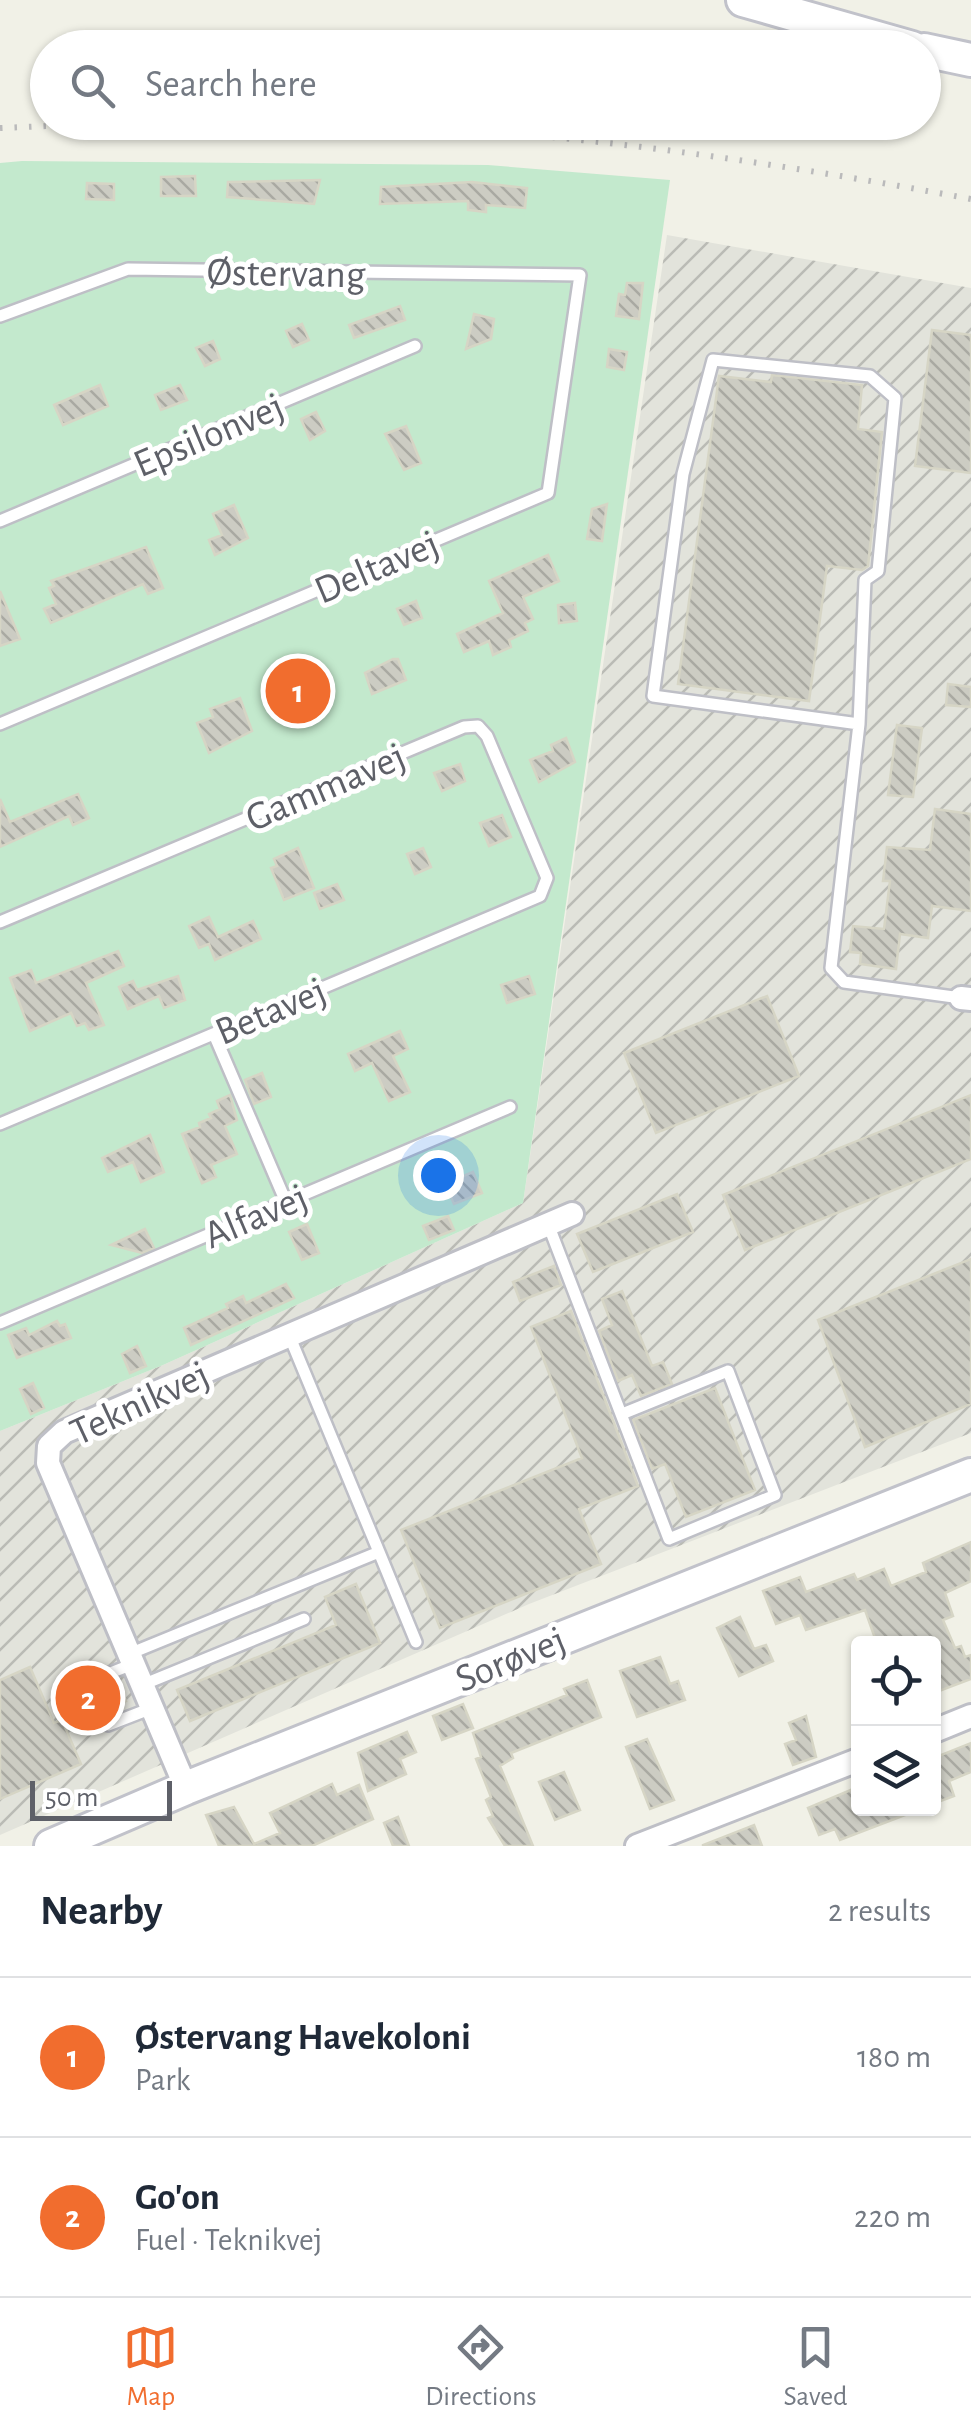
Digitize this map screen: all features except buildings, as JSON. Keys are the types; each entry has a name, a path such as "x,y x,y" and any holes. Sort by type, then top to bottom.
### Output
{"street":[{"path":"743,0 849,30"},
{"path":"941,54 971,60"},
{"name":"Teknikvej","path":"186,1788 48,1463 49,1446 64,1432 572,1214"},
{"name":"Sorøvej","path":"51,1846 186,1788 971,1475"},
{"path":"941,1728 971,1716"},
{"path":"637,1846 851,1763"}],"lane":[{"name":"Østervang","path":"0,316 128,270 580,276"},
{"name":"Deltavej","path":"0,724 548,493 580,276"},
{"name":"Epsilonvej","path":"0,521 415,346"},
{"path":"859,724 653,696 683,474 713,360 870,376 894,398 878,571 865,580 859,724 831,968 844,982 966,998"},
{"name":"Gammavej","path":"0,922 464,727 478,726 487,736 547,878 540,896"},
{"name":"Betavej","path":"0,1124 540,896"},
{"path":"214,1034 286,1202"},
{"name":"Alfavej","path":"0,1323 510,1108"},
{"path":"548,1224 668,1539 775,1495 728,1371 622,1414"},
{"path":"289,1335 416,1642"},
{"path":"135,1668 379,1552"},
{"path":"93,1688 90,1680 304,1619"},
{"path":"103,1713 108,1725 152,1708"}],"shaded area":[{"path":"667,235 971,288 971,1433 529,1604 0,1835 0,1431 163,1365 523,1203"}],"green space":[{"path":"0,163 488,165 670,180 523,1203 163,1365 0,1431"}],"railway":[{"path":"0,128 30,127"},
{"path":"582,140 810,171 971,199"}],"place":[{"name":"Østervang Havekoloni","path":"298,691"},
{"name":"Go'on","path":"88,1698"}]}
